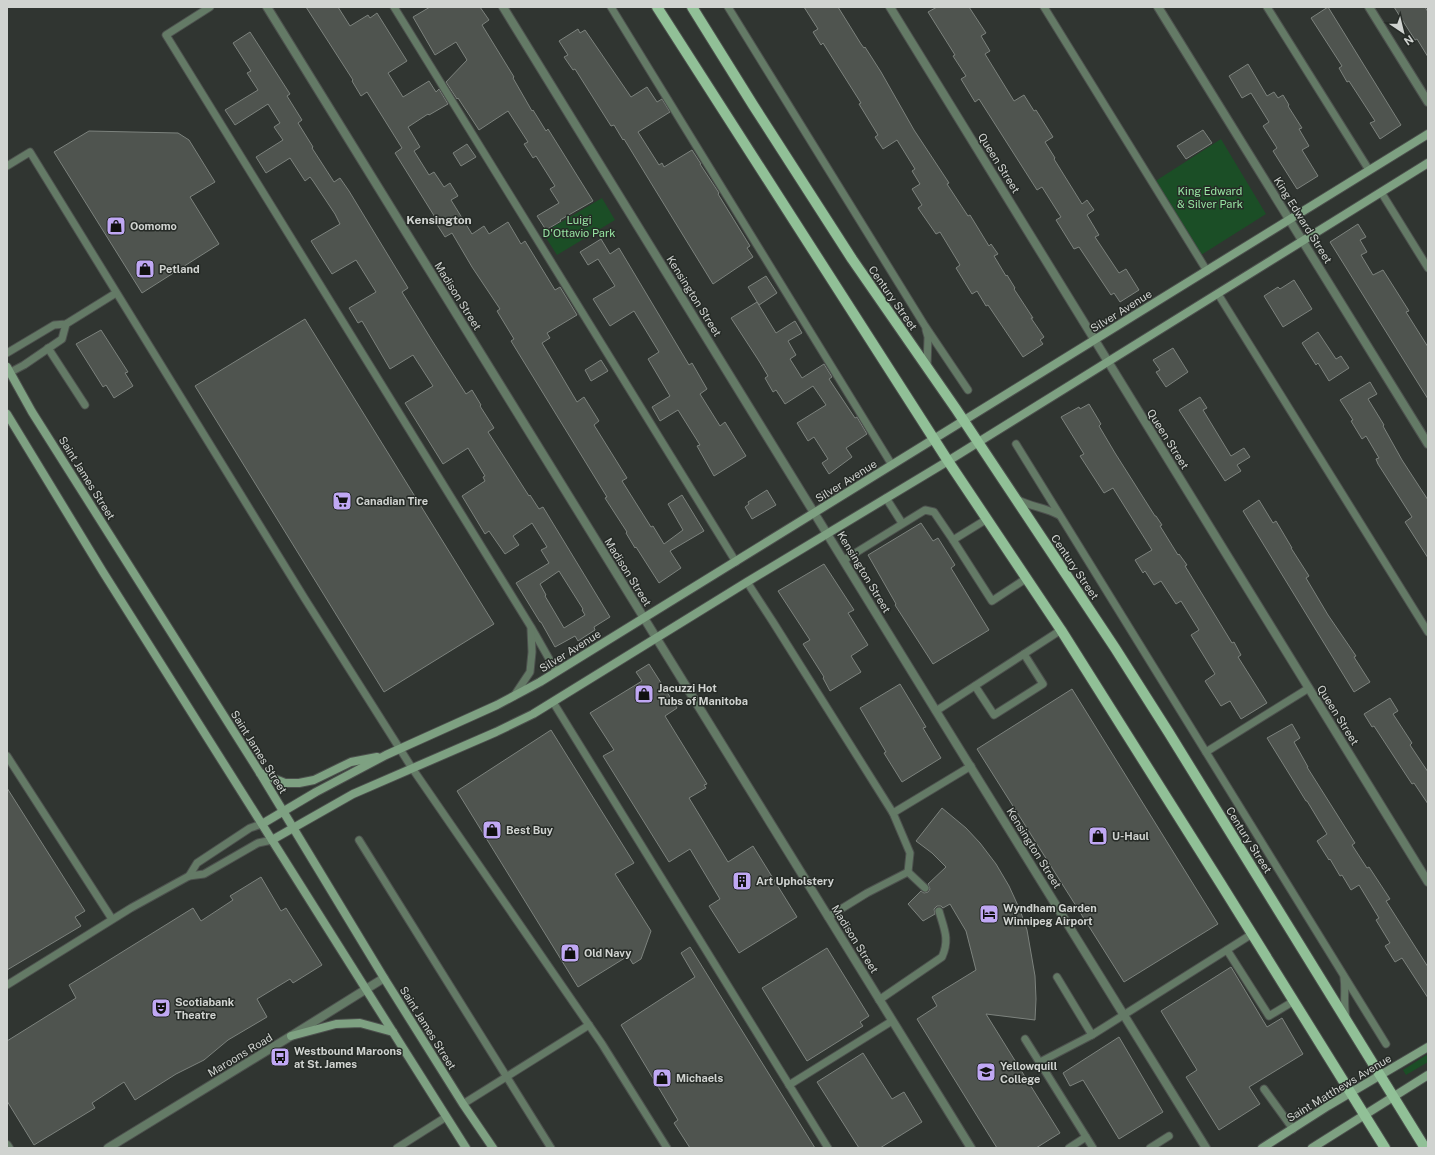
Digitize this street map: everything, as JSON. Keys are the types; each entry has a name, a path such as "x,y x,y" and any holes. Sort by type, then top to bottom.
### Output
{"main road":[{"path":"657,7 948,461 1061,630 1385,1148"},
{"name":"Century Street","path":"692,7 852,259 978,443 1169,733 1425,1148"}],"street":[{"name":"Madison Street","path":"267,7 971,1148"},
{"name":"Kensington Street","path":"503,7 1206,1148"},
{"name":"Queen Street","path":"890,7 1428,882"},
{"name":"King Edward Street","path":"1158,7 1428,444"},
{"path":"1369,7 1428,102"},
{"name":"Silver Avenue","path":"262,824 316,792 386,755 513,697 556,672 1428,134"},
{"path":"272,840 353,794 527,717 553,702 747,582 978,443 1428,163"},
{"name":"Saint James Street","path":"8,371 32,412 260,773 384,978 463,1104 493,1148"},
{"path":"7,414 103,572 466,1148"},
{"path":"260,773 285,784 299,783 314,780 351,762 386,755"},
{"name":"Maroons Road","path":"108,1148 384,978"},
{"path":"291,1036 336,1024 360,1023 393,1032"},
{"name":"Saint Matthews Avenue","path":"1262,1148 1350,1093 1428,1047"},
{"path":"1312,1148 1428,1075"}],"lane":[{"path":"210,7 166,35 531,627 556,672"},
{"path":"394,7 736,562"},
{"path":"611,7 892,465"},
{"path":"728,7 925,326 968,390"},
{"path":"1044,7 1207,271"},
{"path":"1267,7 1369,170"},
{"path":"7,166 30,152 305,599 412,768 589,1024 667,1148"},
{"path":"1381,192 1428,268"},
{"path":"7,354 54,325 66,324 116,293"},
{"path":"1218,294 1428,632"},
{"path":"8,371 62,339 66,324"},
{"path":"925,326 928,337 927,367"},
{"path":"48,348 85,405"},
{"path":"1016,444 1386,1044"},
{"path":"1014,497 1060,515"},
{"path":"886,498 902,523"},
{"path":"844,560 925,510 934,512 992,601 1027,578"},
{"path":"953,540 987,519"},
{"path":"747,582 893,813 910,853 908,872"},
{"path":"513,697 530,672 532,652 531,627"},
{"path":"936,711 1061,630"},
{"path":"974,686 994,715 1043,684 1024,654"},
{"path":"1206,752 1309,688"},
{"path":"553,702 828,1148"},
{"path":"7,756 112,919"},
{"path":"893,813 971,766"},
{"path":"189,876 197,863 250,828 262,824"},
{"path":"7,985 112,919 189,876 204,874 258,843 272,840"},
{"path":"359,840 551,1148"},
{"path":"828,917 867,893 908,872"},
{"path":"908,872 925,888"},
{"path":"879,1000 942,957 946,948 947,938 939,911"},
{"path":"1040,1062 1092,1035 1252,934"},
{"path":"1227,950 1269,1016 1294,1001"},
{"path":"1344,976 1344,1003 1347,1021"},
{"path":"1057,977 1092,1035"},
{"path":"789,1085 892,1021"},
{"path":"463,1104 589,1024"},
{"path":"1025,1039 1093,1148"},
{"path":"1264,1089 1293,1129"},
{"path":"397,1148 446,1117"},
{"path":"1150,1148 1169,1136"},
{"path":"1069,1148 1086,1137"}],"green space":[{"name":"King Edward & Silver Park","path":"1221,139 1266,214 1201,255 1154,182"},
{"name":"Luigi D'Ottavio Park","path":"602,198 615,220 557,255 543,233"},
{"path":"1428,1054 1428,1062 1406,1075 1403,1070"}],"building":[{"path":"306,7 338,7 350,26 368,15 370,18 377,13 407,61 388,73 403,97 429,81 436,92 439,89 448,104 429,115 428,114 408,127 420,147 414,151 429,175 434,172 444,187 450,183 458,196 451,200 472,234 484,226 489,234 508,222 521,244 525,241 555,290 560,287 577,315 547,333 550,338 542,343 577,402 584,397 599,421 594,425 627,478 622,481 651,527 653,526 664,544 683,530 668,504 682,495 704,531 670,551 681,568 659,583 636,547 635,548 626,533 627,532 605,498 607,497 511,341 514,339 497,311 500,309 472,267 452,233 445,237 436,223 438,222 395,153 402,148 367,92 361,96 352,81 353,80"},
{"path":"430,7 480,7 489,20 482,25 514,77 513,78 532,111 533,110 546,131 548,129 593,201 546,230 537,216 559,203 550,189 555,186 536,156 533,158 524,144 528,142 508,111 479,130 458,98 457,99 446,82 467,60 456,42 435,55 413,17"},
{"path":"804,7 838,7 861,44 864,48 865,47 881,72 914,130 949,183 947,184 968,216 970,215 989,246 991,244 998,254 994,256 1044,337 1040,340 1043,344 1023,357 977,291 972,294 956,268 960,265 940,232 936,234 918,208 922,205 912,189 920,184 912,171 915,169 897,140 883,149 875,137 878,135 859,104 861,103 823,43 821,45 813,32 818,29"},
{"path":"937,7 969,7 986,33 981,36 990,51 985,54 1014,101 1024,95 1034,111 1036,110 1053,137 1045,142 1055,158 1054,159 1082,204 1087,200 1094,210 1087,215 1099,235 1095,237 1119,273 1126,269 1139,290 1120,302 1114,293 1111,295 1079,247 1074,249 1056,220 1061,217 1042,187 1037,190 979,99 975,102 961,79 966,76 953,56 955,55 928,12"},
{"path":"1328,7 1401,125 1380,139 1370,123 1375,121 1349,81 1347,82 1339,68 1342,66 1311,18"},
{"path":"1394,7 1425,7 1428,12 1428,57 1417,39 1415,40"},
{"path":"578,29 580,33 585,30 631,97 647,87 657,102 662,99 670,112 638,132 659,165 662,163 664,167 692,150 750,246 747,248 753,257 713,284 624,139 623,140 614,125 611,126 575,69 573,70 564,57 568,55 559,41"},
{"path":"250,32 290,94 287,96 302,120 298,123 313,147 312,148 334,182 340,178 349,191 408,288 402,292 466,394 472,390 494,428 488,432 529,496 530,495 539,509 543,507 610,617 594,627 595,630 578,641 575,636 555,647 516,583 549,563 541,550 547,547 532,523 513,536 519,545 505,554 489,531 485,534 462,496 485,481 483,477 485,476 468,448 443,464 405,403 433,386 413,355 390,369 362,321 358,323 349,308 376,292 356,260 332,274 311,241 340,224 335,214 310,177 305,181 290,158 266,173 256,157 283,140 274,127 280,123 268,104 235,125 225,110 258,90 247,73 251,71 233,43","holes":["559,571 583,609 582,610 585,615 564,628 545,596 546,595 540,584"]},
{"path":"1248,64 1267,96 1274,92 1278,98 1283,95 1302,128 1299,129 1309,146 1302,150 1318,176 1297,189 1273,151 1277,148 1263,126 1269,122 1251,93 1242,98 1229,76"},
{"path":"1203,130 1212,143 1186,159 1177,146"},
{"path":"89,131 178,133 189,140 215,182 190,197 219,244 142,293 54,152"},
{"path":"467,144 476,157 461,166 453,153"},
{"path":"1358,224 1366,237 1360,240 1367,252 1361,255 1373,275 1383,270 1409,311 1406,312 1428,347 1428,399 1330,242"},
{"path":"601,239 610,254 619,248 689,365 692,363 707,389 700,394 720,426 725,422 746,456 714,476 697,446 700,445 678,410 660,421 652,407 670,396 648,359 659,352 634,311 610,326 593,299 615,286 598,259 588,265 580,252"},
{"path":"766,276 777,293 759,305 748,287"},
{"path":"1294,280 1312,309 1283,327 1264,296 1278,287 1280,289"},
{"path":"757,302 776,333 795,321 802,333 788,341 796,355 790,359 802,378 824,364 832,377 829,379 855,418 857,417 867,434 846,448 852,457 829,474 822,463 828,459 814,437 808,441 797,423 826,405 813,386 785,404 776,390 773,392 765,378 768,376 731,318"},
{"name":"Canadian Tire","path":"305,319 494,624 384,692 195,386"},
{"path":"101,330 128,372 125,373 133,386 114,398 106,385 103,387 76,344"},
{"path":"1318,332 1336,359 1341,356 1349,368 1329,381 1318,363 1316,365 1302,343"},
{"path":"1173,348 1188,372 1166,387 1156,372 1160,370 1153,360"},
{"path":"601,360 608,371 591,381 585,370"},
{"path":"1370,382 1377,394 1368,399 1384,425 1383,426 1402,460 1428,500 1428,558 1405,522 1412,517 1378,464 1376,459 1379,458 1366,436 1362,439 1351,421 1353,420 1340,400"},
{"path":"1200,397 1207,408 1203,410 1231,456 1244,448 1250,457 1237,465 1241,471 1225,481 1179,410"},
{"path":"1089,404 1101,424 1099,426 1115,453 1162,525 1160,526 1178,555 1179,554 1187,565 1185,566 1232,643 1234,642 1241,655 1238,657 1267,703 1241,719 1230,701 1221,706 1205,681 1215,674 1191,635 1199,630 1181,601 1176,604 1161,581 1154,585 1145,571 1143,573 1135,560 1152,550 1113,488 1104,493 1080,456 1084,454 1061,417 1079,407 1080,409"},
{"path":"767,490 776,505 752,519 745,507 749,504 748,502"},
{"path":"1259,500 1273,523 1276,521 1309,576 1306,578 1328,615 1356,656 1354,657 1370,682 1354,692 1243,511"},
{"path":"921,523 933,541 938,538 955,565 951,568 989,630 933,664 895,605 896,604 868,555"},
{"path":"824,564 854,610 848,613 868,645 851,656 861,672 830,691 823,678 824,677 803,644 810,640 778,591"},
{"path":"649,664 677,708 665,716 707,784 704,785 706,788 689,798 728,862 753,846 797,917 739,953 709,906 720,899 690,849 669,862 603,756 614,750 590,713 642,681 636,672"},
{"path":"900,684 926,727 923,728 941,758 902,782 884,753 886,752 860,708"},
{"name":"U-Haul","path":"1072,689 1218,924 1124,982 977,749"},
{"path":"1390,698 1398,711 1393,714 1412,743 1410,745 1428,772 1428,804 1414,783 1412,784 1374,726 1372,727 1364,714"},
{"path":"1292,724 1300,738 1294,742 1307,767 1355,843 1352,845 1367,868 1369,867 1390,899 1386,901 1428,967 1428,998 1402,958 1395,962 1385,946 1390,943 1376,920 1379,918 1359,885 1351,890 1317,841 1327,834 1267,738"},
{"path":"551,730 634,863 615,874 651,931 641,959 633,964 628,956 578,987 457,791"},
{"path":"7,788 85,911 75,917 81,926 7,970"},
{"path":"942,808 966,828 996,864 1009,886 1027,930 1035,976 1035,1020 986,1014 1060,1133 1036,1148 997,1148 917,1019 937,1006 932,997 976,970 966,931 950,904 943,908 941,906 937,906 934,909 935,914 923,921 908,904 921,891 924,893 928,892 930,889 928,884 946,867 932,853 916,841"},
{"name":"Scotiabank Theatre","path":"261,877 281,911 286,908 322,965 293,983 290,979 257,999 267,1017 228,1040 204,1060 176,1074 135,1100 124,1082 92,1103 95,1108 34,1145 7,1101 7,1041 76,998 69,985 193,908 201,921 233,900 230,896"},
{"path":"690,947 815,1148 690,1148 674,1123 678,1120 621,1025 695,977 681,953"},
{"path":"827,948 869,1016 860,1022 863,1026 807,1061 762,988"},
{"path":"1231,967 1267,1027 1282,1018 1303,1054 1249,1087 1260,1104 1219,1130 1186,1077 1197,1070 1161,1011"},
{"path":"1119,1037 1163,1112 1119,1139 1083,1080 1070,1086 1063,1073"},
{"path":"863,1053 892,1099 904,1092 922,1122 880,1148 859,1148 817,1082"}],"place":[{"name":"Oomomo","path":"116,226"},
{"name":"Petland","path":"145,269"},
{"name":"Canadian Tire","path":"342,501"},
{"name":"Jacuzzi Hot Tubs of Manitoba","path":"644,694"},
{"name":"Best Buy","path":"492,830"},
{"name":"U-Haul","path":"1098,836"},
{"name":"Art Upholstery","path":"742,881"},
{"name":"Wyndham Garden Winnipeg Airport","path":"989,914"},
{"name":"Old Navy","path":"570,953"},
{"name":"Scotiabank Theatre","path":"161,1008"},
{"name":"Westbound Maroons at St. James","path":"280,1057"},
{"name":"Yellowquill College","path":"986,1072"},
{"name":"Michaels","path":"662,1078"}],"district":[{"name":"Kensington","path":"439,220"}]}
